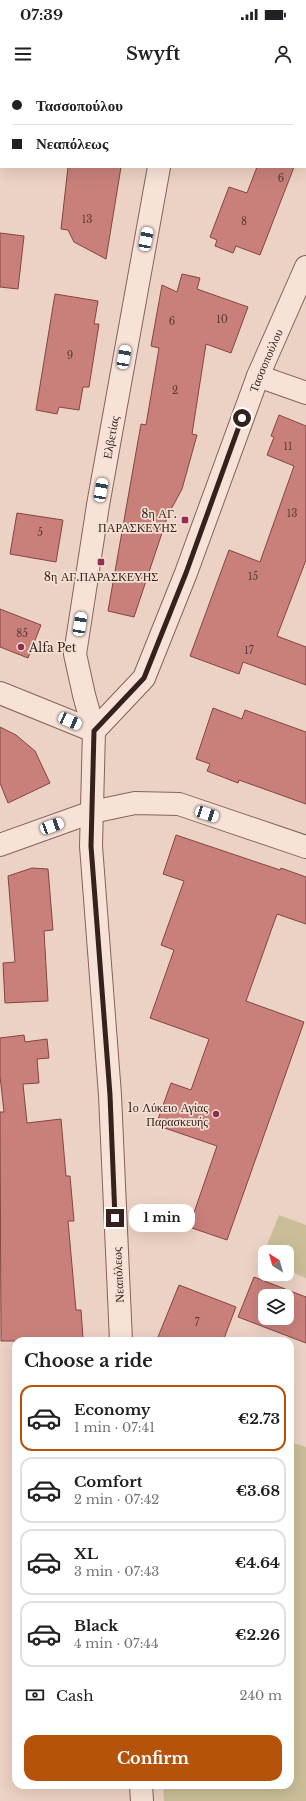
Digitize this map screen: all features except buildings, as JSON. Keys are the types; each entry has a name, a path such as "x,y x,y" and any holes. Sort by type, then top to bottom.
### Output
{"street":[{"name":"Ελβετίας","path":"94,731 75,654 98,505 159,168"},
{"name":"Τασσοπούλου","path":"94,731 144,678 186,573 258,376 306,267"},
{"path":"258,376 306,393"},
{"path":"0,693 94,731"},
{"name":"Νεαπόλεως","path":"94,731 91,846 110,1095 121,1337"},
{"path":"0,845 92,812 135,803 179,804 306,847"},
{"path":"141,1789 142,1801"}],"shaded area":[{"path":"279,1215 306,1225 306,1278 294,1273 294,1245 267,1245"},
{"path":"294,1443 306,1447 306,1801 164,1801 163,1789 294,1789"}],"place":[{"name":"8η ΑΓ. ΠΑΡΑΣΚΕΥΗΣ","path":"185,520"},
{"name":"8η ΑΓ.ΠΑΡΑΣΚΕΥΗΣ","path":"101,562"},
{"name":"Alfa Pet","path":"21,647"},
{"name":"1ο Λύκειο Αγίας Παρασκευής","path":"216,1114"}],"route":[{"path":"115,1218 110,1095 91,846 94,731 144,678 186,573 242,418"}]}
